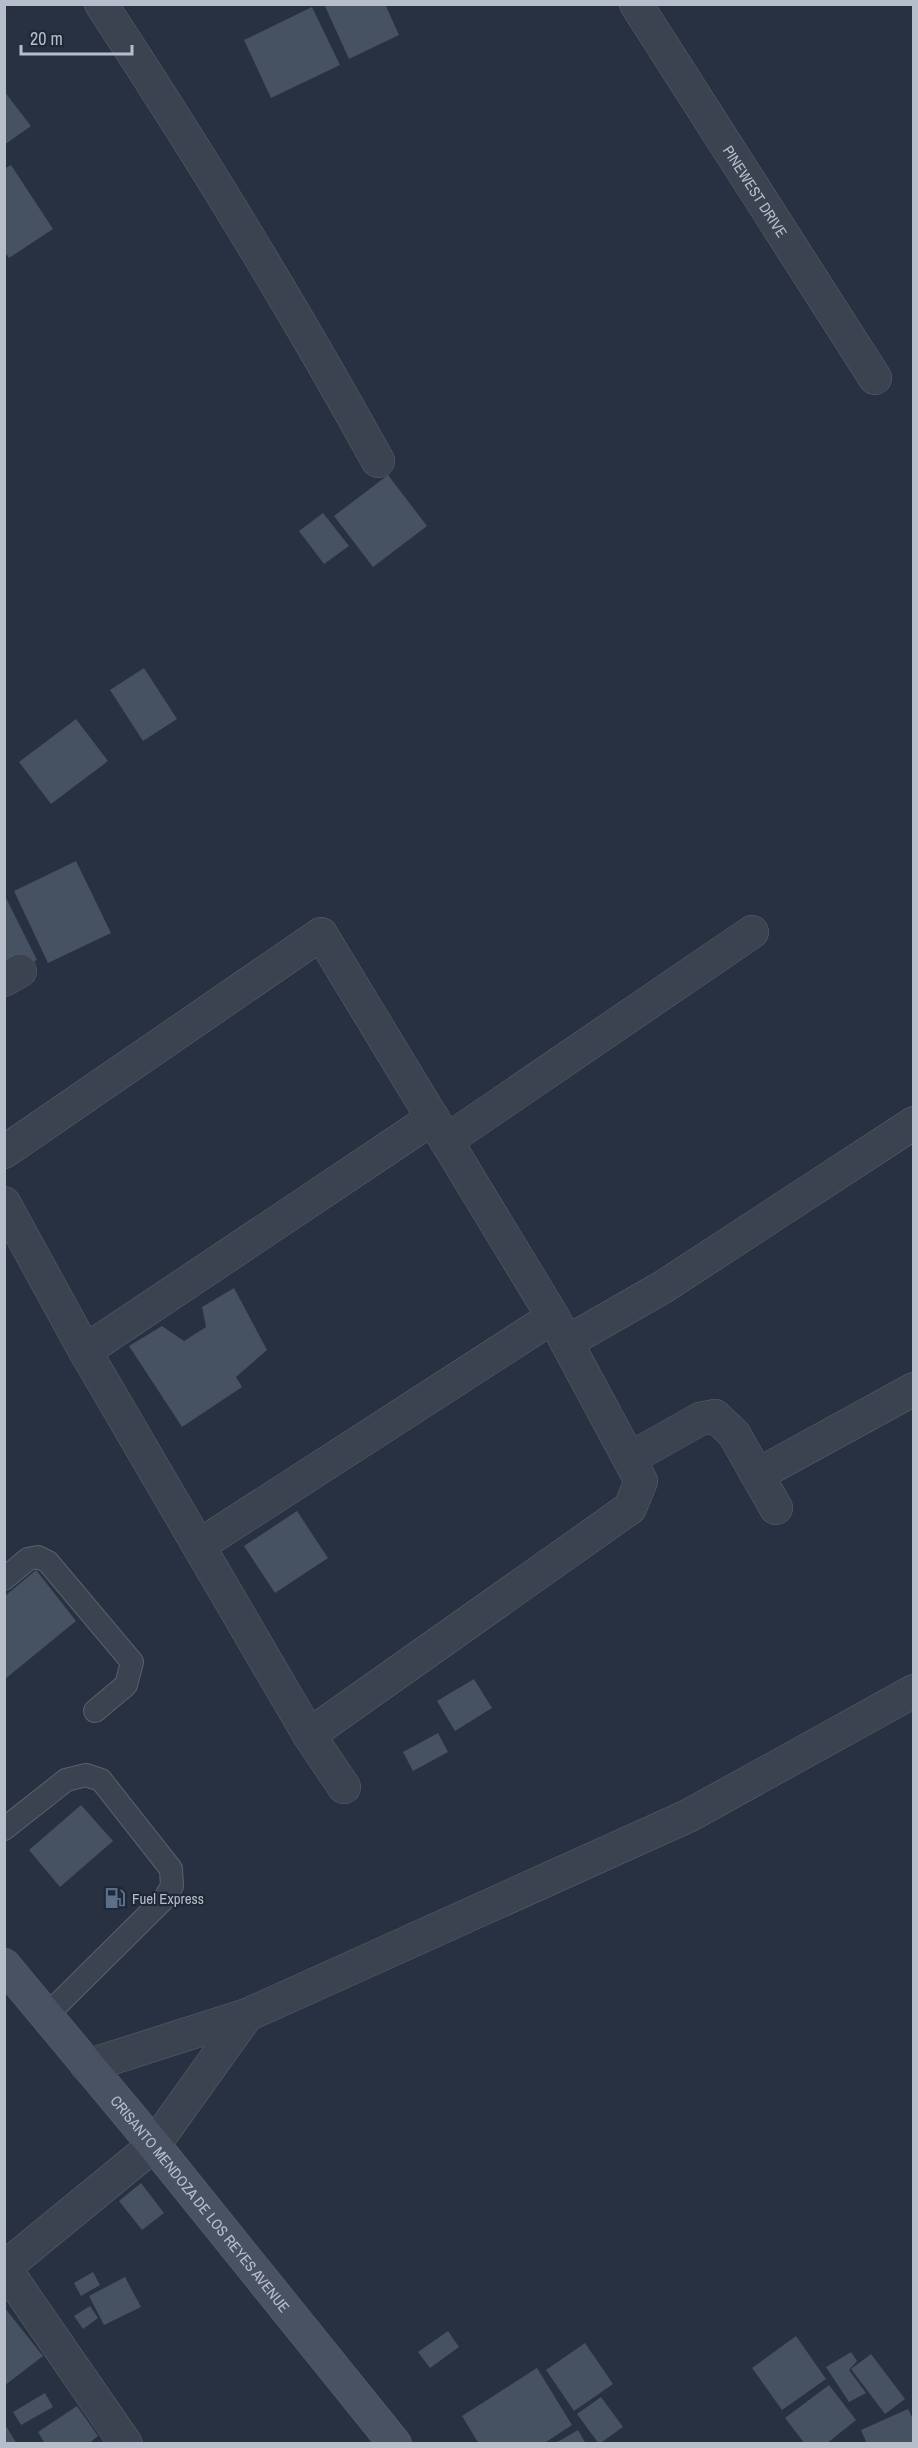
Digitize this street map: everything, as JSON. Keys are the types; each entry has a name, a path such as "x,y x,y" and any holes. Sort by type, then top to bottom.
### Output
{"main road":[{"name":"CRISANTO MENDOZA DE LOS REYES AVENUE","path":"4,1965 154,2145 395,2444"}],"street":[{"path":"101,4 176,118 322,358 378,461"},
{"name":"PINEWEST DRIVE","path":"636,4 875,378"},
{"path":"85,1351 752,932"},
{"path":"4,1152 321,934 560,1329 641,1481 630,1509 309,1735"},
{"path":"200,1545 560,1329 663,1287 914,1123"},
{"path":"4,1203 85,1351 309,1735 344,1787"},
{"path":"757,1475 914,1389"},
{"path":"629,1459 700,1419 715,1416 734,1434 776,1508"},
{"path":"87,2066 247,2016 688,1816 914,1691"},
{"path":"126,2444 5,2267 154,2145 247,2016"}],"lane":[{"path":"4,1579 28,1559 38,1557 48,1562 132,1662 126,1685 95,1711"},
{"path":"4,1829 66,1780 86,1775 101,1780 171,1869 172,1886 165,1898 46,2016"}],"building":[{"path":"324,4 385,4 399,35 349,59"},
{"path":"312,7 340,65 271,98 244,40"},
{"path":"4,91 31,126 4,145"},
{"path":"11,165 53,229 9,258 4,251 4,169"},
{"path":"388,475 427,526 373,567 334,516"},
{"path":"323,513 349,546 324,564 299,531"},
{"path":"144,668 177,719 143,741 110,690"},
{"path":"76,719 108,761 51,804 19,762"},
{"path":"76,861 111,933 48,963 14,891"},
{"path":"4,894 37,960 4,976"},
{"path":"234,1288 267,1350 236,1377 242,1387 182,1427 129,1346 162,1326 184,1341 206,1327 202,1307"},
{"path":"297,1511 328,1558 275,1593 244,1546"},
{"path":"36,1570 76,1621 5,1679 5,1596"},
{"path":"474,1679 492,1708 455,1731 437,1701"},
{"path":"438,1733 448,1752 413,1771 403,1752"},
{"path":"81,1805 113,1841 60,1887 29,1850"},
{"path":"141,2183 164,2213 142,2230 119,2201"},
{"path":"93,2272 100,2285 81,2296 74,2283"},
{"path":"125,2277 141,2307 104,2325 89,2296"},
{"path":"90,2306 98,2318 83,2329 74,2316"},
{"path":"4,2307 43,2356 4,2386"},
{"path":"448,2331 459,2347 430,2368 418,2352"},
{"path":"796,2336 826,2379 782,2410 752,2368"},
{"path":"585,2343 613,2384 574,2411 546,2370"},
{"path":"851,2352 857,2361 849,2370 866,2393 849,2402 826,2367"},
{"path":"871,2354 905,2399 885,2414 851,2369"},
{"path":"537,2368 572,2425 543,2444 479,2444 462,2416"},
{"path":"829,2385 856,2420 826,2444 805,2444 785,2418"},
{"path":"45,2393 53,2407 21,2425 13,2412"},
{"path":"601,2397 623,2427 599,2444 577,2414"},
{"path":"77,2406 98,2436 88,2444 45,2444 38,2432"},
{"path":"908,2409 914,2421 914,2444 867,2444 861,2430"},
{"path":"4,2423 17,2444 4,2444"},
{"path":"578,2430 586,2444 554,2444"}],"place":[{"name":"Fuel Express","path":"115,1898"}]}
